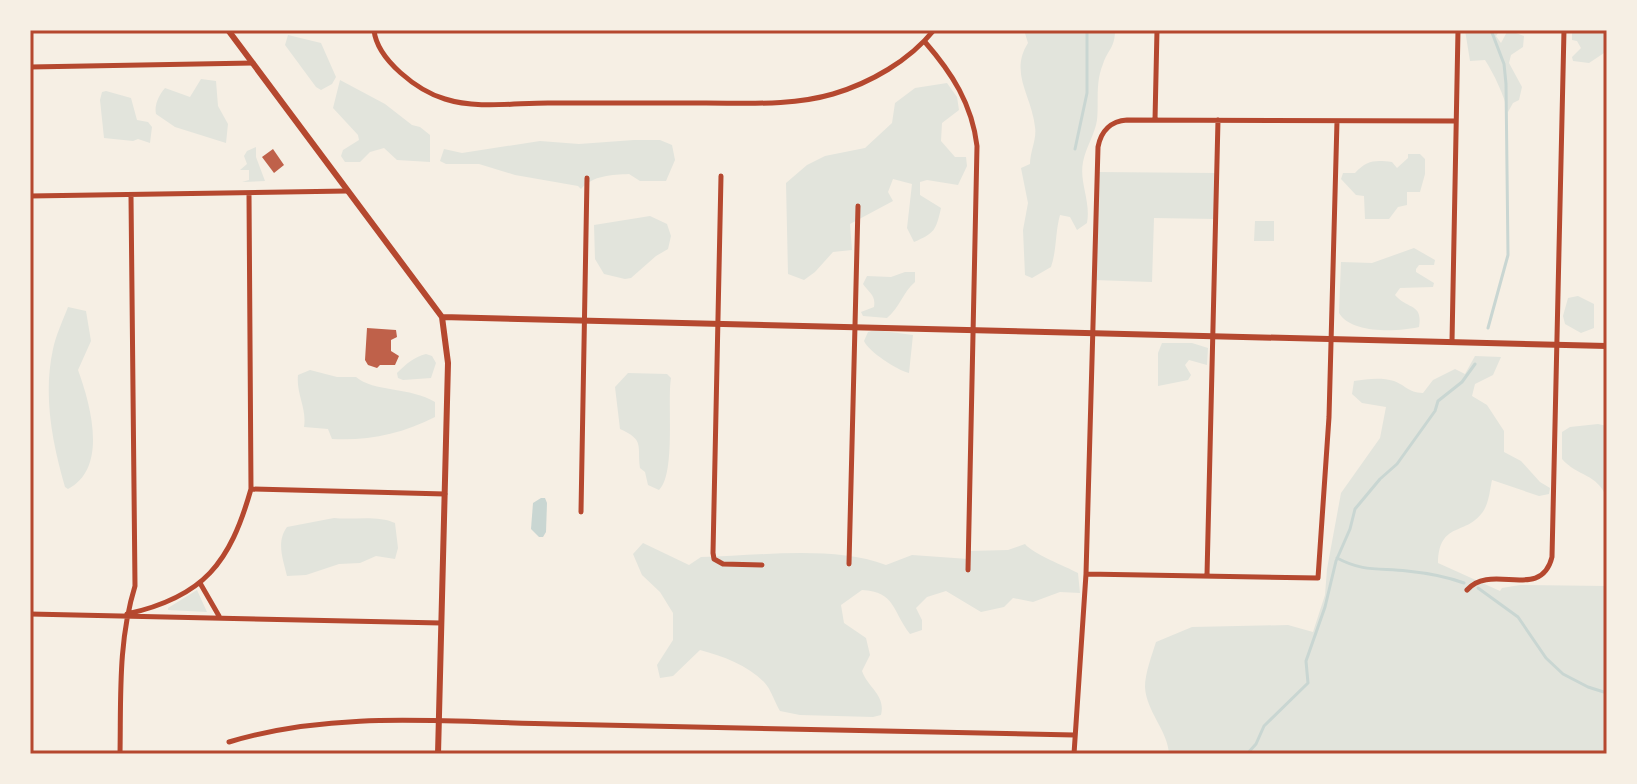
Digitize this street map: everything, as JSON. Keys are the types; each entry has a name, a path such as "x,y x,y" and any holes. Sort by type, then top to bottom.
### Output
{"street":[{"path":"228,30 442,317 448,363 438,754"},
{"path":"373,32 388,59 412,83 435,96 465,103 801,101 835,94 865,82 925,42 934,30"},
{"path":"1155,120 1157,30"},
{"path":"1452,342 1458,30"},
{"path":"1467,590 1478,580 1528,580 1543,575 1552,557 1564,30"},
{"path":"925,42 954,79 968,107 975,132 978,166 968,570"},
{"path":"30,67 253,63"},
{"path":"1074,754 1086,574 1099,140 1114,123 1155,120 1456,121"},
{"path":"1207,575 1218,120"},
{"path":"1086,574 1318,578 1328,454 1337,121"},
{"path":"721,176 714,559 723,564 762,565"},
{"path":"581,512 587,178"},
{"path":"30,196 347,191"},
{"path":"126,615 173,601 200,583 221,562 236,537 251,489 249,194"},
{"path":"120,754 122,646 126,615 135,586 131,196"},
{"path":"849,564 858,206"},
{"path":"442,317 1607,346"},
{"path":"251,489 445,494"},
{"path":"200,583 220,618"},
{"path":"30,614 441,623"},
{"path":"229,742 269,730 312,724 440,721 1074,735"}],"shaded area":[{"path":"1024,30 1115,30 1113,45 1101,71 1097,120 1083,162 1087,223 1077,230 1070,217 1060,215 1051,267 1032,278 1025,275 1023,230 1028,203 1021,168 1030,164 1035,132 1021,75 1023,54 1028,43"},
{"path":"1465,30 1500,30 1496,36 1501,43 1508,30 1524,36 1523,47 1511,55 1509,63 1522,87 1519,100 1508,112 1485,60 1470,61"},
{"path":"1572,30 1607,30 1607,51 1589,63 1573,61 1572,57 1581,48 1577,41 1572,40"},
{"path":"288,35 321,43 336,77 332,84 321,90 316,87 285,45"},
{"path":"201,79 216,81 218,106 228,124 226,143 175,127 156,114 158,100 165,88 190,97"},
{"path":"340,80 385,104 430,135 430,162 397,160 384,148 370,152 360,162 345,162 341,156 343,150 359,140 333,108"},
{"path":"947,83 957,97 959,110 942,123 941,141 955,157 966,157 967,166 958,185 927,180 920,182 920,195 941,208 934,230 914,242 907,228 912,184 893,179 888,192 893,201 850,224 852,250 833,252 804,280 788,274 786,183 807,165 825,156 865,148 892,123 895,103 915,88"},
{"path":"102,92 131,98 137,120 148,122 152,127 150,143 138,139 104,138 100,100"},
{"path":"660,140 672,145 675,160 666,181 640,181 629,174 616,175 597,178 581,189 479,164 446,164 440,161 444,149 462,153 540,141 579,144"},
{"path":"256,147 256,157 265,181 242,182 249,180 249,170 240,170 247,164 244,156"},
{"path":"1408,154 1420,154 1425,159 1420,192 1407,192 1407,205 1398,207 1389,219 1365,219 1364,196 1356,195 1341,179 1343,173 1355,173 1367,163 1376,161 1392,162 1397,168 1408,158"},
{"path":"1097,172 1216,173 1216,219 1154,218 1152,282 1094,280"},
{"path":"650,216 667,224 671,236 668,249 631,278 604,274 595,259 594,225"},
{"path":"1255,221 1274,221 1274,241 1254,241"},
{"path":"1414,248 1435,260 1434,265 1419,265 1416,269 1434,283 1433,287 1400,288 1395,295 1417,310 1419,327 1376,330 1345,320 1339,313 1341,262 1372,263"},
{"path":"915,272 915,282 891,314 887,318 863,316 861,312 874,307 873,297 863,284 867,276 891,277"},
{"path":"1578,296 1594,304 1594,328 1581,333 1565,324 1563,316 1568,298"},
{"path":"68,307 86,311 91,341 78,370 93,434 89,466 81,479 68,489 56,453 49,384 54,344"},
{"path":"875,330 913,335 909,373 884,360 867,345 864,341 868,332"},
{"path":"1162,343 1192,343 1208,348 1207,365 1189,360 1185,365 1191,375 1188,380 1158,386 1158,353"},
{"path":"426,354 432,356 436,363 431,378 398,378 397,373 404,367"},
{"path":"1475,356 1501,357 1493,375 1475,384 1472,396 1487,405 1504,431 1504,452 1521,461 1540,482 1550,488 1549,494 1539,496 1492,480 1484,510 1470,524 1443,540 1438,563 1500,591 1520,585 1607,586 1607,754 1169,754 1165,737 1146,696 1147,670 1156,642 1192,627 1288,625 1313,632 1325,595 1341,493 1380,438 1386,407 1362,403 1352,394 1354,381 1389,380 1423,393 1433,380 1455,369 1465,374"},
{"path":"310,370 337,377 356,377 372,385 425,397 435,402 435,417 385,435 332,439 328,429 304,427 298,375"},
{"path":"628,373 667,374 671,378 669,454 664,482 659,490 648,485 645,472 640,468 637,440 620,429 615,387"},
{"path":"1607,426 1607,498 1593,479 1562,459 1562,432 1570,427"},
{"path":"545,498 547,503 546,532 539,537 531,529 533,503"},
{"path":"334,518 374,518 395,523 398,548 395,559 376,556 360,563 339,564 306,575 287,576 281,545 287,527"},
{"path":"643,543 689,565 701,557 819,553 886,565 912,555 968,559 969,551 1008,550 1025,544 1078,573 1080,593 1060,592 1033,602 1013,598 1004,607 981,612 946,591 927,597 916,608 922,620 922,630 910,634 887,599 881,594 862,590 841,605 844,623 866,638 870,655 862,671 879,697 881,715 800,715 780,711 766,685 750,671 726,658 700,650 673,676 660,678 657,665 673,640 673,613 660,592 642,575 633,554"},
{"path":"197,590 207,612 168,610 168,608"}],"building":[{"path":"273,149 284,165 274,173 262,157"},
{"path":"367,328 396,330 397,337 391,340 391,351 399,356 395,365 380,365 377,368 368,365 365,360"}],"waterway":[{"path":"1075,149 1087,93 1087,30"},
{"path":"1488,328 1508,255 1506,84 1504,64 1491,30"},
{"path":"1247,754 1256,744 1264,726 1308,683 1306,661 1355,509 1397,464 1435,411 1438,401 1462,382 1475,364"},
{"path":"1337,558 1363,567 1429,574 1464,583"},
{"path":"1478,588 1518,617 1546,658 1563,674 1607,693"}]}
